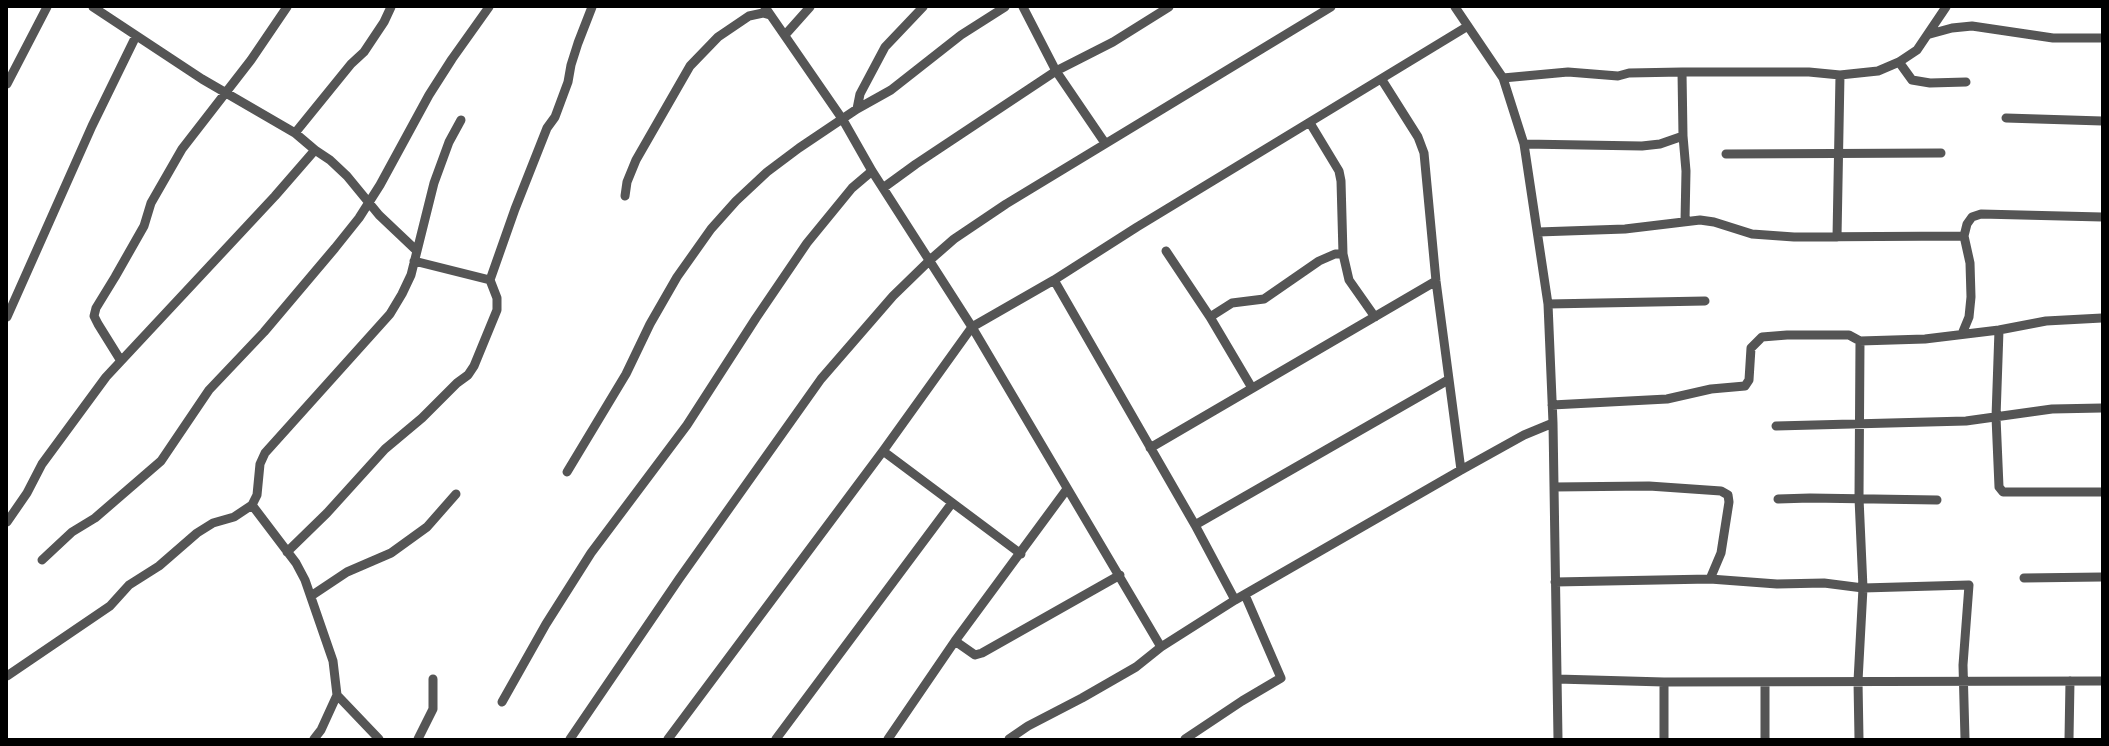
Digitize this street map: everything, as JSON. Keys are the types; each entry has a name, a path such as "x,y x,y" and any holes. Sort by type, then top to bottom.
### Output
{"street":[{"path":"7,84 47,7"},
{"path":"94,7 225,93 295,133 315,150 330,160 347,176 368,203 417,251"},
{"path":"121,361 94,316 96,308 144,226 151,203 182,149 251,60 287,7"},
{"path":"295,133 351,64 364,52 384,22 390,7"},
{"path":"42,560 72,532 95,518 162,461 209,390 264,332 335,248 359,218 380,185 429,96 452,59 489,7"},
{"path":"287,552 327,513 385,449 422,418 457,383 468,375 474,366 497,310 498,303 490,280 547,128 555,117 568,82 578,43 592,7"},
{"path":"765,7 843,120 872,171 972,327 1161,646"},
{"path":"785,35 810,7"},
{"path":"857,109 860,94 887,44 923,7"},
{"path":"567,472 626,374 650,324 677,277 711,230 736,201 767,172 857,109 891,90 961,35 1005,7"},
{"path":"1023,7 1056,71 1105,144"},
{"path":"883,188 916,164 1056,71 1113,42 1169,7"},
{"path":"570,739 812,391 889,301 930,260 954,239 986,217 1331,7"},
{"path":"1455,7 1503,78 1524,144 1538,232 1548,304 1553,423 1558,739"},
{"path":"1503,78 1568,72 1618,76 1629,73 1682,72 1809,72 1840,75 1878,71 1899,62 1917,50 1930,34 1946,7"},
{"path":"624,196 627,182 636,160 690,66 718,37 749,16 763,13 770,15"},
{"path":"668,739 883,451 972,327 1054,280 1136,227 1382,80 1468,26"},
{"path":"1930,34 1952,28 1972,26 2052,38 2102,38"},
{"path":"7,316 92,126 136,36"},
{"path":"1899,62 1912,80 1930,83 1966,82"},
{"path":"1682,72 1682,136 1686,171 1685,221"},
{"path":"1837,237 1840,75"},
{"path":"1382,80 1418,138 1424,153 1436,281 1461,470"},
{"path":"2006,118 2102,121"},
{"path":"7,676 110,606 129,585 159,566 197,533 213,524 234,517 252,505 257,495 260,464 265,454 390,314 402,294 417,251 434,183 449,142 461,120"},
{"path":"1310,123 1338,171 1341,181 1343,254 1349,280 1375,317"},
{"path":"1524,144 1642,146 1660,144 1682,136"},
{"path":"7,522 26,493 42,464 106,377 275,196 315,150"},
{"path":"1726,154 1941,153"},
{"path":"502,702 535,643 591,553 687,425 756,318 807,243 852,188 872,171"},
{"path":"1962,334 1969,317 1971,297 1970,263 1964,236 1967,224 1972,217 1981,214 2102,217"},
{"path":"1538,232 1624,229 1700,220 1714,222 1752,234 1837,237 1964,236"},
{"path":"1166,251 1210,317 1252,388"},
{"path":"1210,317 1232,303 1264,299 1319,260 1335,254 1343,254"},
{"path":"414,261 490,280"},
{"path":"1054,280 1195,525 1235,600"},
{"path":"1150,448 1436,281"},
{"path":"1548,304 1705,301"},
{"path":"1552,406 1667,399 1711,389 1745,386 1749,380 1751,348 1762,337 1787,335 1849,335 1860,341 1925,339 2000,330 2046,321 2102,318"},
{"path":"2000,330 1996,417 1999,487 2003,492 2102,492"},
{"path":"1859,739 1858,681 1863,588 1859,498 1860,341"},
{"path":"1195,525 1448,380"},
{"path":"1776,426 1951,422 2052,409 2102,408"},
{"path":"1009,739 1028,726 1082,698 1136,667 1161,646 1235,600 1461,470 1524,435 1553,423"},
{"path":"883,451 1021,554"},
{"path":"1554,487 1649,486 1721,491 1728,495 1729,502 1721,553 1710,580"},
{"path":"888,739 955,641 1068,489"},
{"path":"311,596 347,572 391,554 427,527 456,494"},
{"path":"1778,499 1859,498 1937,500"},
{"path":"776,739 952,503"},
{"path":"252,505 299,569 311,596 316,616 333,661 336,695 321,730 314,739"},
{"path":"955,641 975,655 982,653 1120,575"},
{"path":"2024,578 2102,577"},
{"path":"1555,582 1710,580 1777,584 1824,583 1863,588 1969,585 1963,681 1965,739"},
{"path":"1185,739 1242,701 1281,678 1245,595"},
{"path":"418,739 433,709 433,679"},
{"path":"1557,679 1664,682 2102,681"},
{"path":"2069,739 2070,681"},
{"path":"1664,682 1664,739"},
{"path":"1765,682 1765,739"},
{"path":"336,695 379,739"}]}
